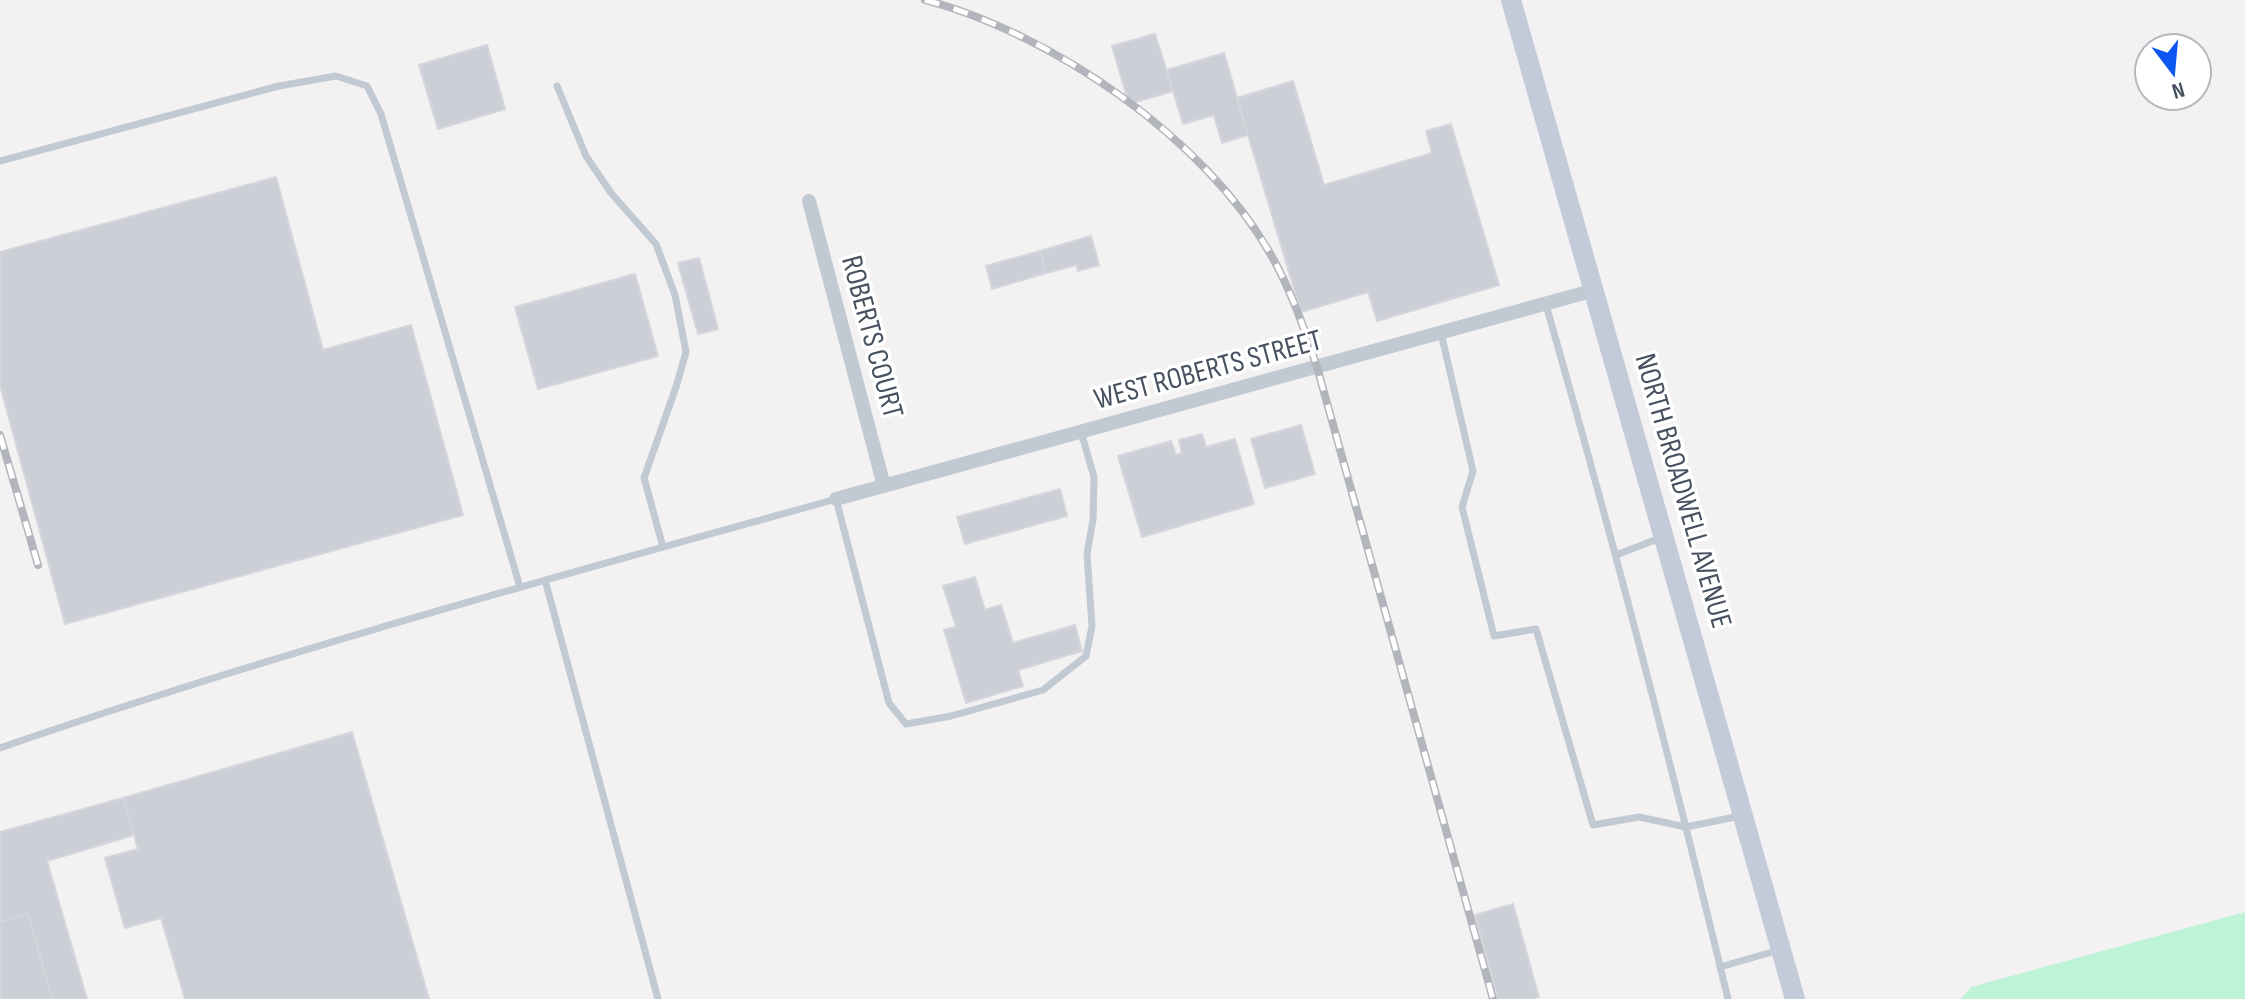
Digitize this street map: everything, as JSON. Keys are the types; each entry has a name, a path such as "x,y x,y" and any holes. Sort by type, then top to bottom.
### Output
{"main road":[{"name":"NORTH BROADWELL AVENUE","path":"1511,0 1795,999"}],"street":[{"name":"ROBERTS COURT","path":"809,201 884,486"},
{"name":"WEST ROBERTS STREET","path":"836,499 1595,290"}],"lane":[{"path":"0,161 279,86 336,76 367,86 381,114 520,587"},
{"path":"557,86 586,156 611,193 656,244 675,295 686,352 644,478 663,547"},
{"path":"1545,304 1616,555 1728,999"},
{"path":"1441,333 1473,471 1462,507 1494,636 1536,629 1593,825 1639,817 1686,827 1744,815"},
{"path":"0,748 107,711 520,587 836,499 889,703 906,724 951,716 1043,690 1086,656 1092,626 1087,554 1093,520 1094,477 1081,432"},
{"path":"1616,555 1665,536"},
{"path":"545,580 658,999"},
{"path":"1720,967 1782,950"}],"green space":[{"path":"2245,912 2245,999 1961,999 1971,987"}],"building":[{"path":"1155,34 1173,91 1129,104 1112,46"},
{"path":"487,45 505,109 438,129 419,65"},
{"path":"1224,53 1248,135 1222,143 1214,115 1183,124 1167,70"},
{"path":"1293,81 1324,185 1432,153 1426,131 1451,124 1499,285 1377,321 1368,292 1301,312 1237,98"},
{"path":"276,177 323,350 411,325 463,515 65,624 0,385 0,252"},
{"path":"1091,236 1099,265 1078,271 1077,265 1046,273 1040,251"},
{"path":"1040,251 1046,273 992,289 986,266"},
{"path":"699,258 718,329 698,334 678,263"},
{"path":"635,274 658,356 538,389 515,307"},
{"path":"1301,425 1315,474 1265,488 1251,439"},
{"path":"1202,434 1206,447 1235,439 1254,504 1142,537 1118,456 1171,441 1176,455 1182,453 1179,440"},
{"path":"1060,489 1067,516 965,544 957,517"},
{"path":"975,577 985,610 1001,605 1013,643 1075,625 1082,651 1018,670 1023,686 966,703 944,630 956,627 943,586"},
{"path":"352,732 429,999 185,999 161,918 125,928 105,858 138,849 123,798"},
{"path":"123,798 134,835 47,861 87,999 52,999 28,914 0,922 0,832"},
{"path":"1513,904 1539,997 1498,999 1475,915"},
{"path":"28,914 52,999 0,999 0,922"}],"railway":[{"path":"925,0 974,16 1024,38 1121,96 1166,132 1207,171 1242,212 1271,255 1291,296 1317,367 1493,999"},
{"path":"0,435 38,565"}]}
